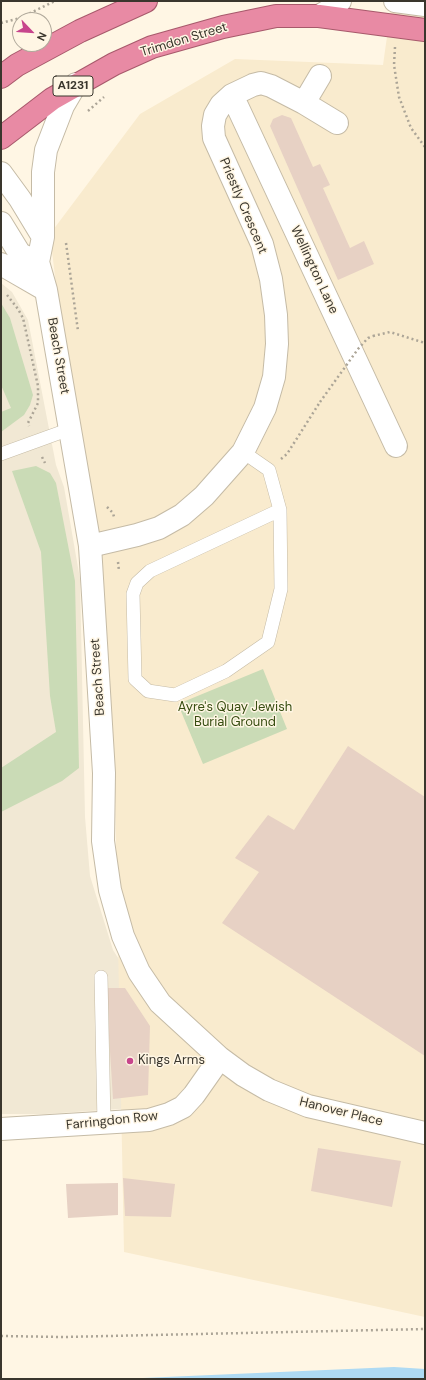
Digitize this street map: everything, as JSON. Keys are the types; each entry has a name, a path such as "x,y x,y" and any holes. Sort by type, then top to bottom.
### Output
{"highway":[{"path":"1,77 17,65 80,30 146,1"},
{"name":"Trimdon Street","path":"1,138 52,99 76,84 114,64 152,47 223,27 276,16 319,16"},
{"name":"A1231","path":"319,16 425,30"}],"street":[{"path":"319,16 333,8 340,1"},
{"path":"395,1 425,5"},
{"path":"304,102 320,76"},
{"name":"Priestly Crescent","path":"90,546 160,528 182,514 204,496 244,452 265,408 274,377 277,344 276,314 271,279 262,244 214,138 212,126 214,115 221,105 232,95 253,85 261,83 271,86 304,102 337,123"},
{"name":"Beach Street","path":"76,84 63,106 46,150 43,172 43,237 38,262 46,290 90,546 104,774 103,841 110,890 122,936 139,972 160,1003 220,1058"},
{"name":"Wellington Lane","path":"232,95 396,446"},
{"path":"1,173 20,199 43,237"},
{"path":"1,223 20,254 38,262"},
{"path":"1,264 46,290"},
{"name":"Farringdon Row","path":"1,1129 148,1120 169,1114 183,1107 220,1058"},
{"name":"Hanover Place","path":"220,1058 243,1075 269,1090 308,1106 425,1133"}],"lane":[{"path":"1,454 70,429"},
{"path":"244,452 269,470 280,510 281,589 268,642 226,671 175,695 148,691 135,679 133,594 137,583 150,571 280,510"},
{"path":"101,977 104,1123"}],"path":[{"path":"1,23 20,18 55,1"},
{"path":"395,44 394,65 398,97 411,128 425,147"},
{"path":"84,114 107,95"},
{"path":"65,239 78,334"},
{"path":"3,291 12,300 23,318 38,386 38,403 28,423"},
{"path":"269,470 287,454 320,402 358,349 368,338 390,332 425,343"},
{"path":"105,504 113,513"},
{"path":"1,1336 63,1337 425,1329"}],"shaded area":[{"path":"392,1 425,1 425,1317 124,1252 115,788 50,234 140,114 235,59 383,65"},
{"path":"1,283 12,292 28,320 56,465 64,487 80,579 85,817 90,876 113,950 166,1033 148,1107 45,1114 1,1114"}],"green space":[{"path":"1,303 10,318 33,395 30,405 24,415 1,432 1,412 11,408 1,385"},
{"path":"36,466 50,473 56,483 75,581 79,768 62,781 1,812 1,768 56,732 50,696 41,552 12,471"},
{"name":"Ayre's Quay Jewish Burial Ground","path":"263,669 287,729 203,764 178,704"}],"water":[{"path":"394,1367 425,1369 425,1379 120,1379"}],"building":[{"path":"282,115 291,118 313,167 320,164 330,185 323,188 350,248 364,241 374,264 338,280 270,126 273,119"},
{"path":"348,746 425,797 425,1056 222,923 259,872 235,858 268,815 294,830"},
{"name":"Kings Arms","path":"106,988 125,988 150,1026 148,1095 113,1099"},
{"path":"318,1148 401,1161 392,1207 311,1191"},
{"path":"123,1178 175,1184 171,1217 125,1216"},
{"path":"118,1183 118,1215 68,1218 66,1184"}],"place":[{"name":"Kings Arms","path":"130,1061"}]}
